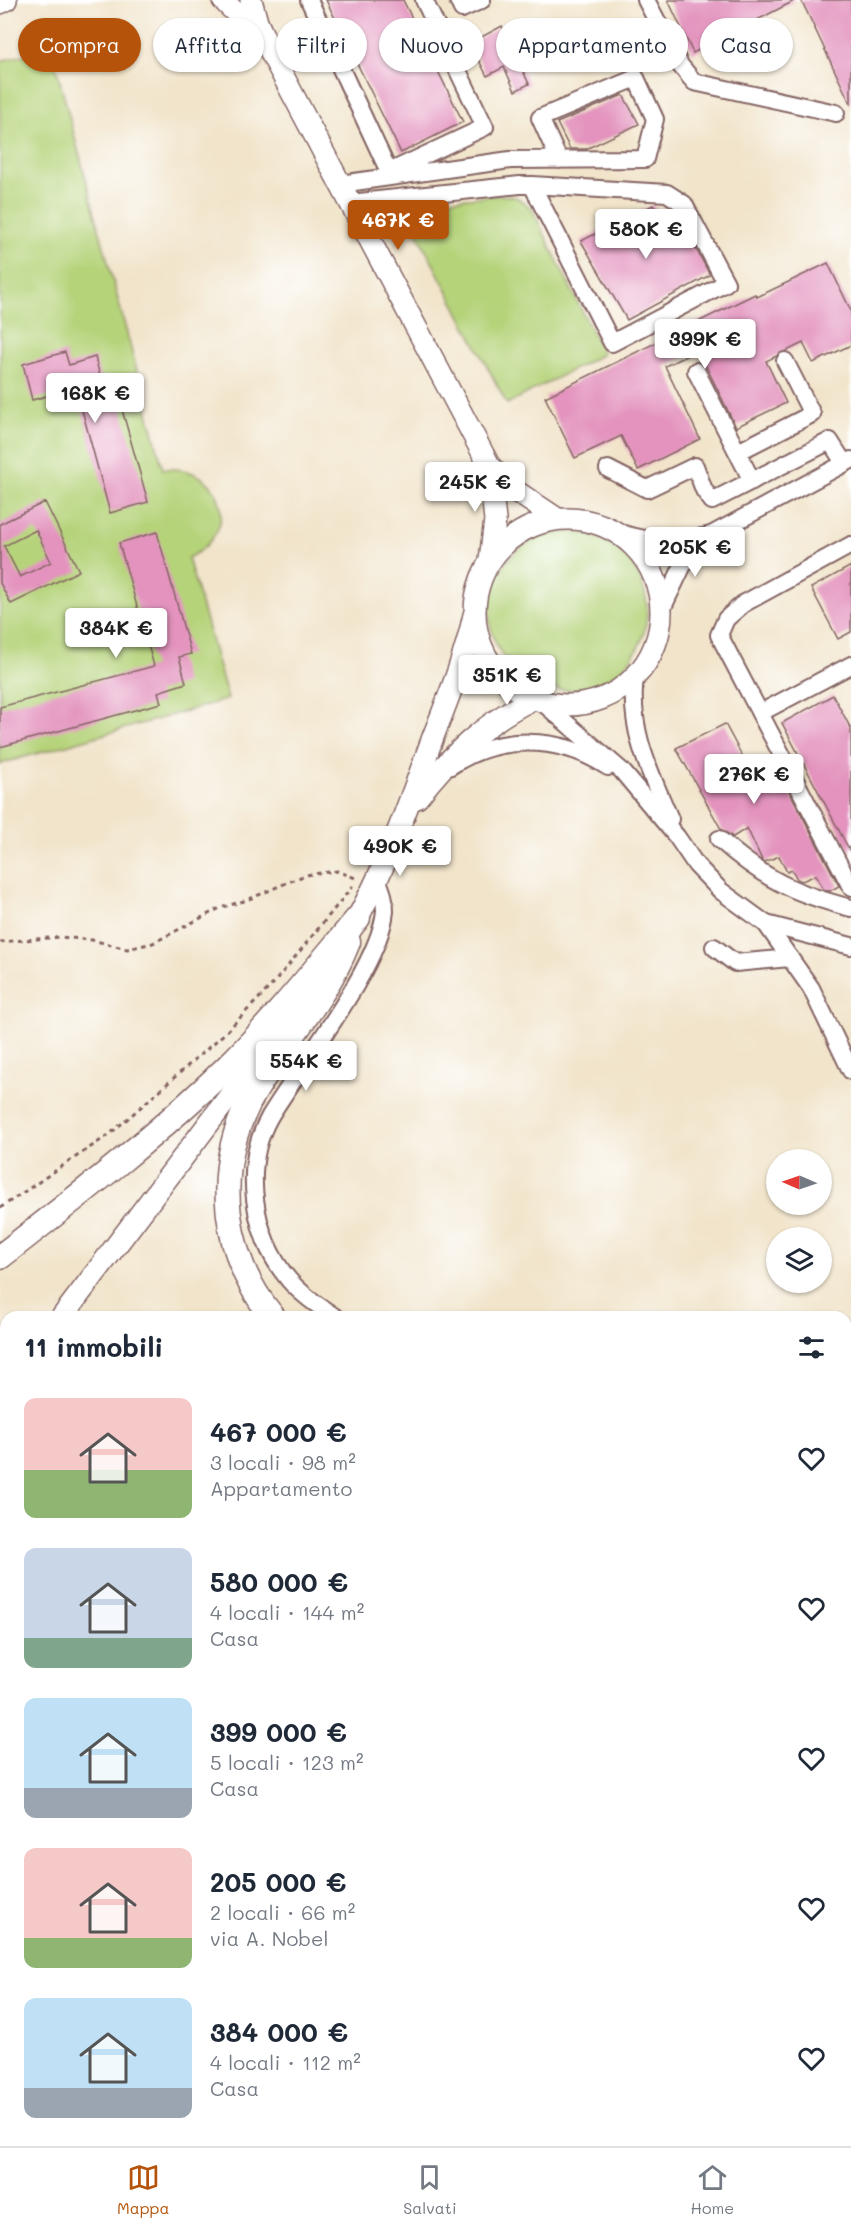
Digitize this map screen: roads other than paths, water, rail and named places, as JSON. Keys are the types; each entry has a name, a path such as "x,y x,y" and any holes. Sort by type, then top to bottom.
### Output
{"highway":[{"path":"0,1257 76,1198 224,1070 284,1005 358,918"},
{"path":"269,1311 246,1276 232,1239 227,1198 231,1153 237,1131 250,1101 327,987 358,918"}],"main road":[{"path":"0,3 6,0"},
{"path":"223,0 257,33 272,55"},
{"path":"251,0 257,22 272,55 489,465 493,482 495,520 490,560"},
{"path":"489,465 511,488 556,519"},
{"path":"67,1311 314,984 358,918 404,819 460,670 474,615 478,586 490,560 508,540 530,526 556,519 578,518 600,523 620,533 637,548 650,566 658,587 662,609 656,642 650,657 635,677 615,693 592,702 567,706 537,700 509,685 491,665 479,641 474,615"},
{"path":"404,819 431,780 482,729 508,711 537,700"}],"street":[{"path":"309,0 389,172 485,127 424,0"},
{"path":"458,0 462,9 482,0"},
{"path":"646,0 680,65 694,82 836,113"},
{"path":"340,184 510,160 559,160 645,159 655,119 636,78 540,118 559,160"},
{"path":"350,202 532,185 668,193 684,204 726,283 612,343 532,185"},
{"path":"738,452 812,414 785,361"},
{"path":"696,371 752,481"},
{"path":"608,469 647,489 695,466 704,490 712,501 830,441 847,461 711,535 689,541 657,543 620,533"},
{"path":"662,609 683,565 711,535"},
{"path":"851,545 743,604 726,619 719,635 851,887"},
{"path":"760,713 851,665"},
{"path":"635,677 633,716 639,739 677,837"},
{"path":"537,700 603,754 633,783 677,837 696,865 721,891 766,924 811,988 851,1071"},
{"path":"431,780 477,753 504,744 528,741 576,751 602,763 633,783"},
{"path":"719,839 771,881 807,897 851,908"},
{"path":"327,1311 294,1285 274,1256 256,1204 255,1160 260,1136 270,1116 355,984 371,953 385,911 383,893 377,880"},
{"path":"766,924 851,946"},
{"path":"714,947 735,963 790,958"}]}
